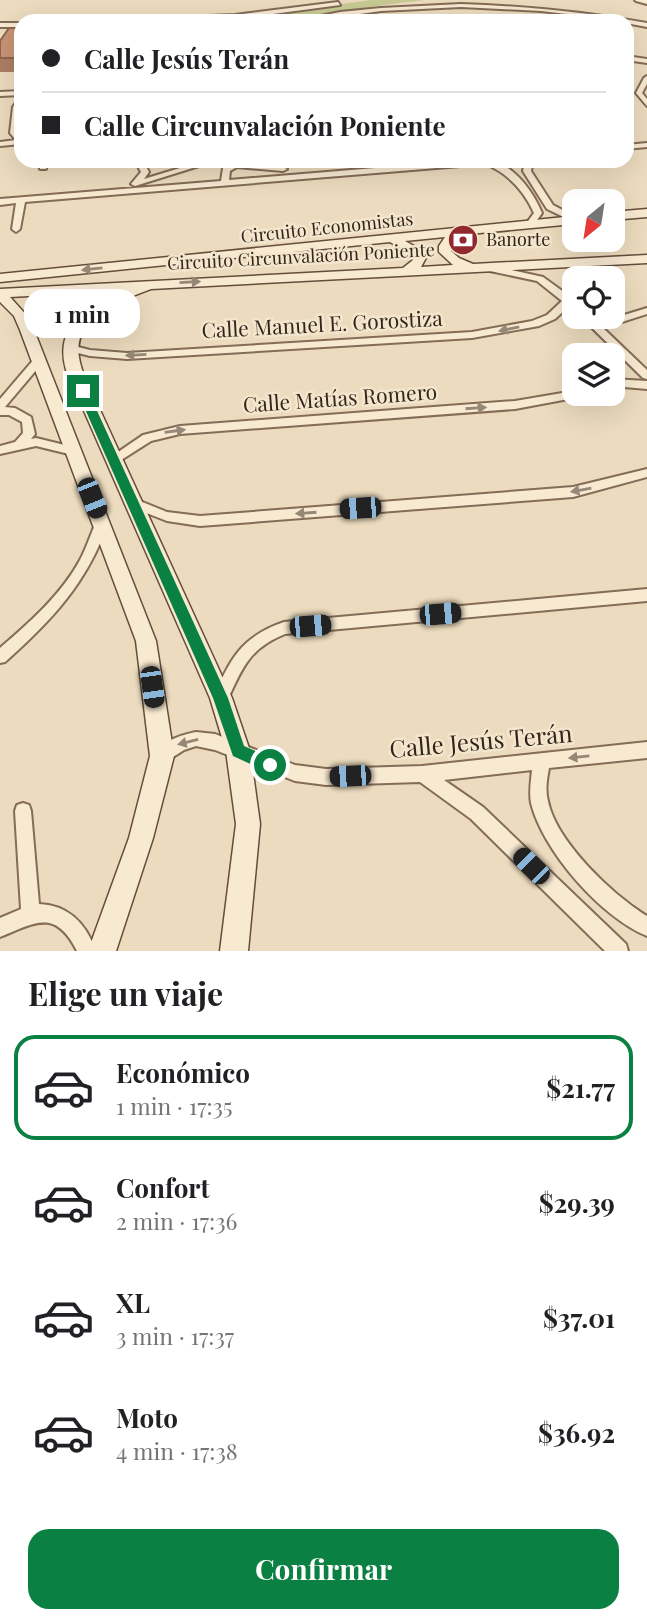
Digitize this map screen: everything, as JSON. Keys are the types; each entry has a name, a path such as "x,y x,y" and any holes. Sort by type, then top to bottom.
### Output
{"main road":[{"path":"625,215 647,213"},
{"name":"Circuito Economistas","path":"0,278 562,221"},
{"path":"454,233 445,246 447,255 460,263 481,268"},
{"path":"390,240 411,246 422,254 419,262 408,270"},
{"name":"Circuito Circunvalación Poniente","path":"0,293 647,259"},
{"path":"155,284 117,297 80,324 70,348 73,369 220,698 238,751 248,824 234,951"},
{"path":"0,293 20,314 27,330 146,641 162,756 141,838 102,951"},
{"path":"27,330 40,314 58,309 76,314 80,324"}],"street":[{"path":"334,14 373,6 464,0 577,14"},
{"path":"492,0 502,3"},
{"path":"638,0 647,2"},
{"path":"267,14 346,3"},
{"path":"195,14 237,9 287,11"},
{"path":"647,78 639,93 647,104"},
{"path":"637,102 647,104"},
{"path":"137,183 145,172 143,168"},
{"path":"97,193 187,168"},
{"path":"225,182 227,168"},
{"path":"270,168 299,168"},
{"path":"0,202 400,168"},
{"path":"499,168 510,174 536,206 538,213 530,224"},
{"path":"528,168 550,207 562,214"},
{"path":"16,229 21,201"},
{"path":"481,268 540,279 562,296"},
{"name":"Calle Manuel E. Gorostiza","path":"70,348 90,353 127,356 472,335 535,324 562,309"},
{"path":"625,318 647,311"},
{"path":"600,329 644,370"},
{"path":"21,443 29,434 27,420 11,411 0,409 39,359"},
{"path":"625,383 647,385"},
{"name":"Calle Matías Romero","path":"114,459 146,438 180,430 514,405 562,396"},
{"path":"0,450 21,443 36,442 73,451"},
{"path":"135,504 156,515 176,520 201,521 573,492 647,473"},
{"path":"0,657 58,602 80,574 94,549 102,522"},
{"path":"220,698 235,664 248,646 264,635 284,628 647,595"},
{"name":"Calle Jesús Terán","path":"162,756 180,743 196,739 238,751 295,773 326,777 422,774 647,750"},
{"path":"542,761 539,803 551,830 600,891 626,916 647,928"},
{"path":"422,774 477,813 619,951"},
{"path":"23,811 30,912"},
{"path":"0,928 30,912 60,915 80,934 87,951"}],"green space":[{"path":"371,0 425,0 323,14 270,14"}],"building":[{"path":"9,28 14,28 14,58 0,58 0,41"}],"place":[{"name":"Banorte","path":"463,240"}],"route":[{"path":"83,391 220,698 238,751 270,765"}]}
